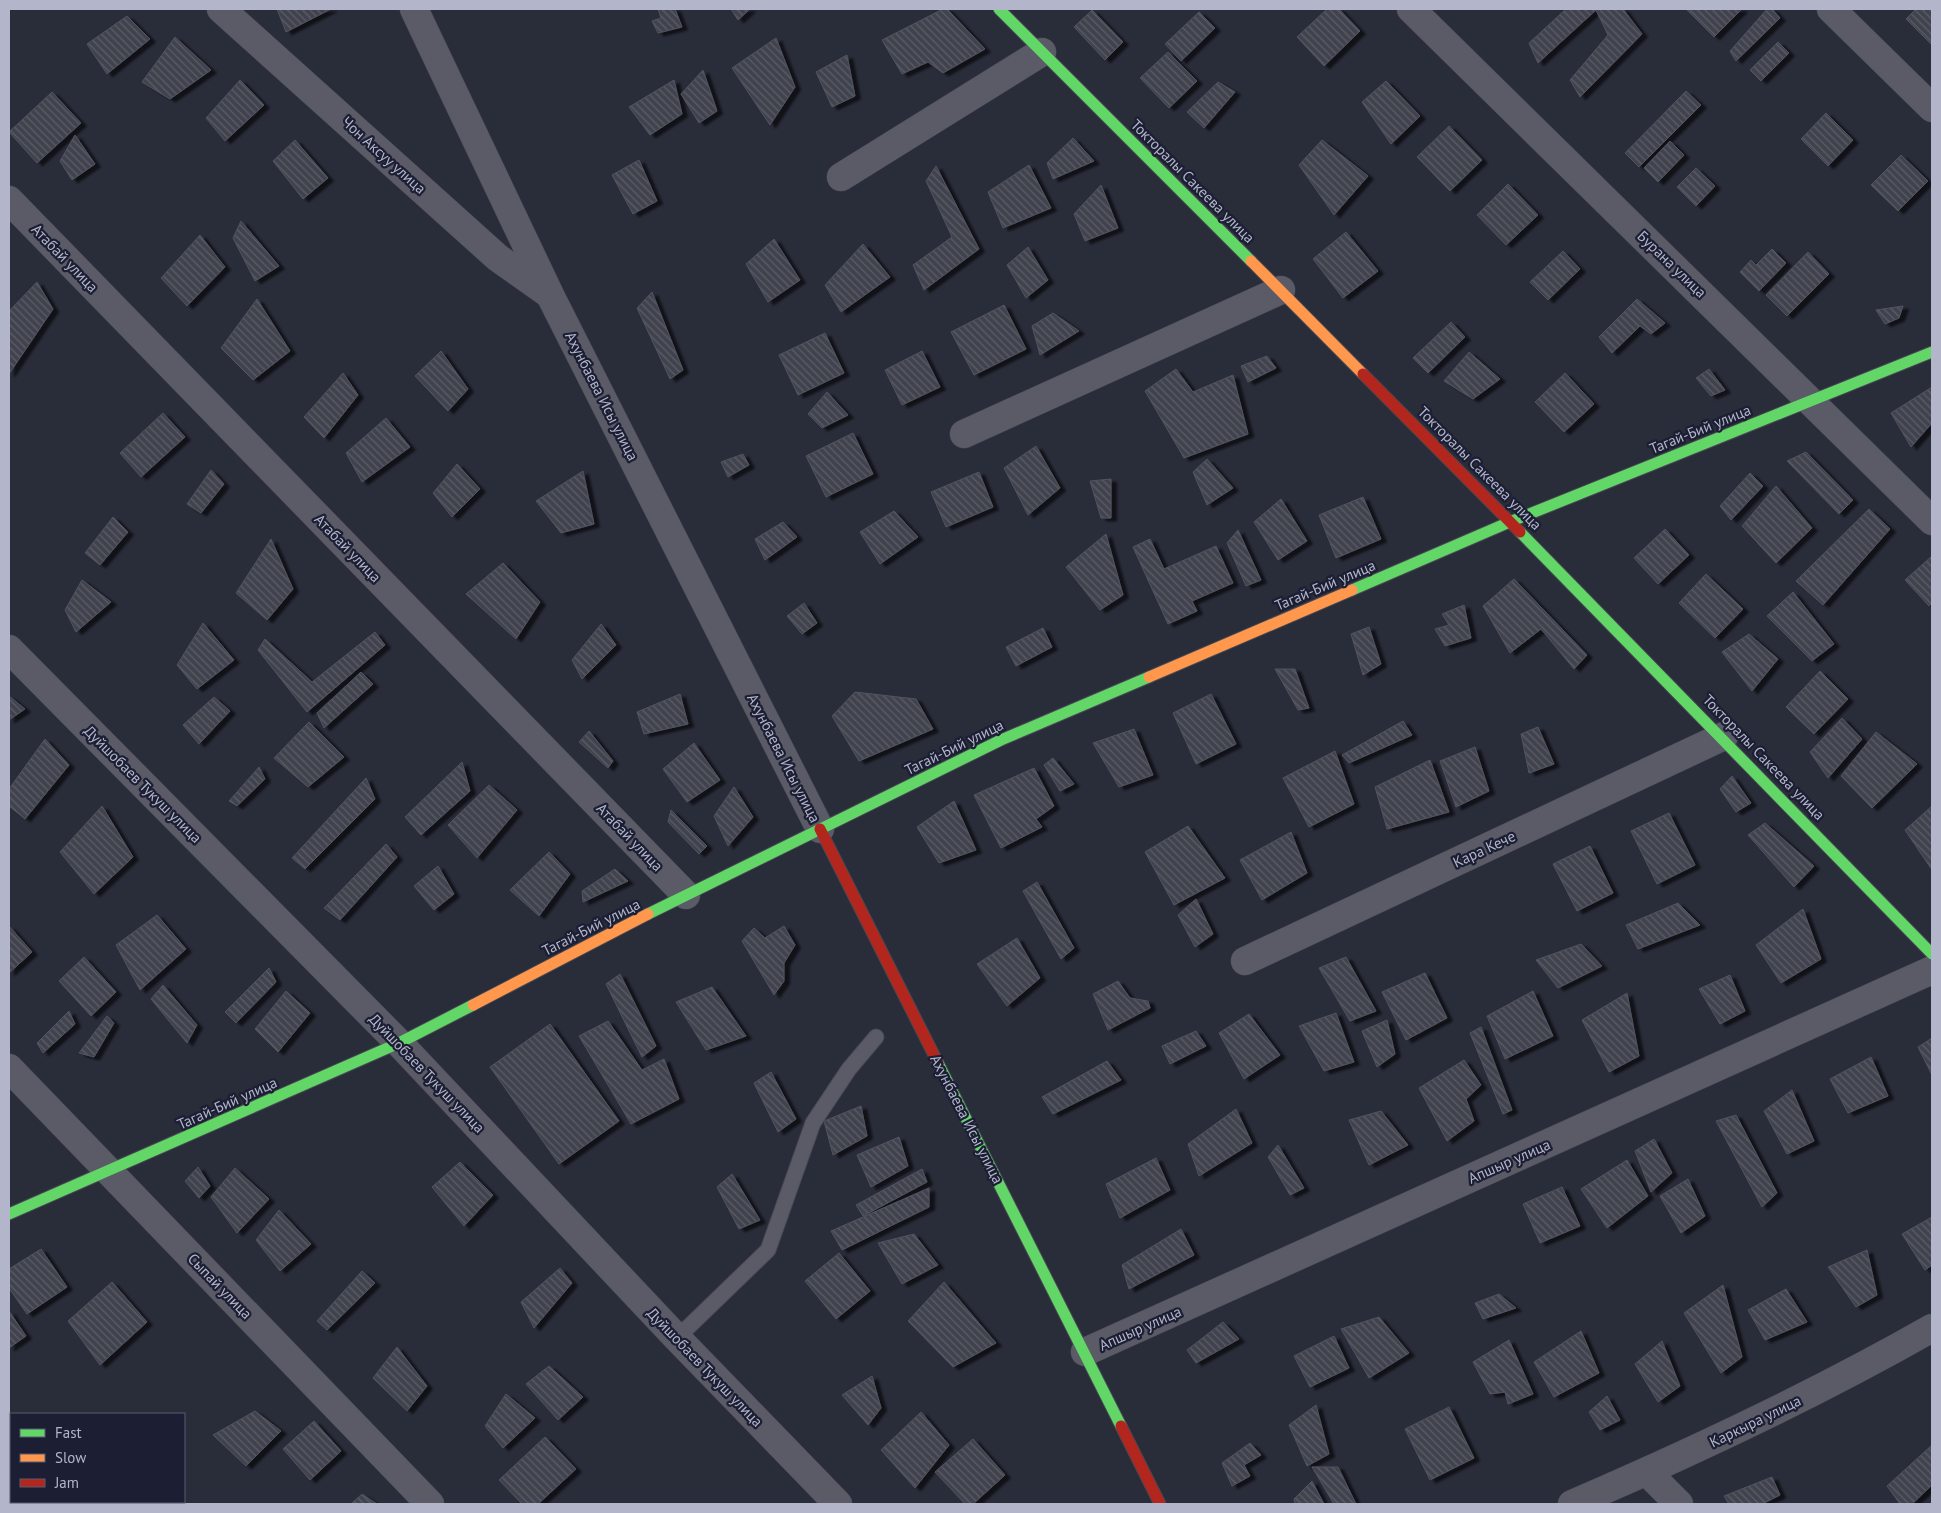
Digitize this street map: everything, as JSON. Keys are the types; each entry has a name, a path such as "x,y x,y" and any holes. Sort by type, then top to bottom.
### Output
{"street":[{"name":"Чон Аксуу улица","path":"221,9 498,258 550,295"},
{"name":"Ахунбаева Исы улица","path":"414,9 550,295 1085,1352 1160,1504"},
{"name":"Токторалы Сакеева улица","path":"998,9 1512,521 1724,736 1932,954"},
{"name":"Бурана улица","path":"1411,9 1811,400 1932,522"},
{"path":"1831,9 1932,108"},
{"path":"841,177 1042,52"},
{"name":"Атабай улица","path":"9,200 686,895"},
{"path":"964,434 1281,290"},
{"name":"Тагай-Бий улица","path":"9,1214 110,1172 399,1043 686,895 1001,740 1512,521 1932,352"},
{"name":"Дуйшобаев Тукуш улица","path":"9,649 399,1043 677,1338 838,1504"},
{"name":"Кара Кече","path":"1245,961 1724,736"},
{"name":"Апшыр улица","path":"1085,1352 1932,970"},
{"name":"Сыпай улица","path":"9,1068 430,1504"},
{"name":"Каркыра улица","path":"1572,1504 1773,1413 1853,1372 1928,1338"},
{"path":"1646,1472 1679,1504"}],"lane":[{"path":"677,1338 768,1250 813,1123 849,1069 876,1037"}],"building":[{"path":"277,9 331,9 286,32"},
{"path":"658,9 675,9 682,27 658,33 652,21 661,18"},
{"path":"731,9 750,9 738,20"},
{"path":"943,9 947,9 985,49 943,73 928,62 902,74 882,40"},
{"path":"1327,9 1339,9 1360,31 1324,66 1297,37"},
{"path":"1566,9 1623,9 1642,34 1580,97 1570,80 1608,35 1596,10 1538,63 1529,43"},
{"path":"1686,9 1742,9 1714,37"},
{"path":"1767,9 1772,9 1780,18 1736,61 1730,51"},
{"path":"1916,9 1932,9 1932,45 1906,19"},
{"path":"1092,10 1123,42 1105,60 1074,27"},
{"path":"1199,12 1215,28 1181,61 1165,44"},
{"path":"127,16 150,39 107,74 87,44"},
{"path":"175,37 211,70 170,99 142,82"},
{"path":"776,38 795,87 770,125 732,68"},
{"path":"1778,42 1789,53 1761,81 1750,70"},
{"path":"1168,52 1197,81 1169,108 1140,78"},
{"path":"847,55 855,96 832,107 816,72"},
{"path":"703,70 717,111 699,123 681,94"},
{"path":"240,80 264,105 225,141 206,118"},
{"path":"674,80 682,114 650,135 629,107"},
{"path":"1386,81 1420,116 1391,144 1362,102"},
{"path":"1218,82 1235,92 1204,128 1187,112"},
{"path":"1686,91 1701,105 1639,167 1625,153"},
{"path":"52,92 81,123 37,163 9,132"},
{"path":"1826,113 1853,140 1828,166 1801,139"},
{"path":"1449,126 1482,160 1450,191 1417,157"},
{"path":"75,135 95,164 72,180 60,161"},
{"path":"1073,138 1094,161 1053,179 1047,163"},
{"path":"295,140 328,178 303,199 273,161"},
{"path":"1322,140 1368,176 1334,215 1299,165"},
{"path":"1670,141 1684,155 1658,182 1644,168"},
{"path":"1901,155 1928,181 1898,211 1871,185"},
{"path":"639,160 657,201 633,214 612,175"},
{"path":"1029,165 1051,208 1003,228 988,192"},
{"path":"936,166 979,249 924,290 913,265 952,237 926,181"},
{"path":"1696,168 1715,186 1696,206 1677,187"},
{"path":"1508,184 1538,215 1506,245 1477,215"},
{"path":"1101,185 1118,228 1085,241 1074,214"},
{"path":"241,221 279,266 255,281 233,238"},
{"path":"1346,232 1378,271 1343,298 1313,259"},
{"path":"200,235 225,267 187,306 161,278"},
{"path":"774,239 800,280 768,302 746,264"},
{"path":"863,244 890,277 841,312 825,285"},
{"path":"1028,247 1048,280 1026,298 1007,265"},
{"path":"1772,249 1786,263 1759,291 1740,272 1751,260 1756,265"},
{"path":"1563,251 1580,269 1548,300 1530,282"},
{"path":"1808,252 1829,274 1787,316 1766,295"},
{"path":"37,282 53,309 9,374 9,311"},
{"path":"652,292 683,370 670,379 637,308"},
{"path":"257,299 290,351 253,380 221,348"},
{"path":"1637,299 1665,323 1651,334 1640,326 1612,353 1599,337"},
{"path":"1004,305 1026,349 974,375 951,332"},
{"path":"1903,306 1899,318 1885,324 1876,310"},
{"path":"1053,313 1079,331 1040,355 1032,326"},
{"path":"1451,322 1465,337 1428,373 1413,358"},
{"path":"825,333 844,373 798,395 779,355"},
{"path":"441,351 468,389 448,411 415,376"},
{"path":"922,351 940,387 902,405 885,370"},
{"path":"1469,352 1500,379 1473,399 1444,381"},
{"path":"1267,356 1276,368 1248,382 1241,366"},
{"path":"1176,369 1193,392 1233,375 1248,434 1184,458 1145,391"},
{"path":"1709,369 1725,390 1711,396 1696,378"},
{"path":"343,373 358,395 324,438 304,417"},
{"path":"1565,373 1594,404 1564,432 1535,402"},
{"path":"1932,387 1932,423 1911,447 1891,413"},
{"path":"827,392 848,415 822,428 808,414"},
{"path":"163,413 185,437 141,477 120,453"},
{"path":"386,418 410,447 362,482 346,453"},
{"path":"853,433 873,474 826,497 806,456"},
{"path":"1036,446 1060,488 1028,515 1004,468"},
{"path":"1806,452 1853,500 1839,514 1787,461"},
{"path":"743,454 749,465 728,477 721,462"},
{"path":"1207,459 1233,488 1207,505 1193,472"},
{"path":"457,464 480,489 452,517 433,493"},
{"path":"211,470 224,484 201,513 187,504"},
{"path":"583,471 594,524 561,533 536,501"},
{"path":"979,472 993,507 946,527 931,492"},
{"path":"1750,473 1763,486 1731,520 1720,506"},
{"path":"1111,479 1111,518 1101,518 1090,481"},
{"path":"1776,486 1812,528 1776,563 1742,526"},
{"path":"1363,497 1381,539 1336,558 1319,515"},
{"path":"1281,499 1307,541 1278,560 1254,522"},
{"path":"1869,509 1890,529 1823,605 1796,581"},
{"path":"894,511 918,537 880,564 860,532"},
{"path":"113,517 128,532 100,565 85,553"},
{"path":"783,522 797,537 765,560 755,539"},
{"path":"1665,529 1689,555 1658,584 1634,558"},
{"path":"1238,530 1261,580 1246,586 1227,543"},
{"path":"1106,534 1123,595 1100,610 1066,567"},
{"path":"271,539 293,589 267,620 236,593"},
{"path":"1150,539 1164,569 1216,546 1233,583 1192,601 1197,611 1168,624 1133,547"},
{"path":"1932,556 1932,603 1929,606 1905,580"},
{"path":"503,563 540,602 516,639 466,594"},
{"path":"1706,574 1743,609 1715,638 1679,603"},
{"path":"1514,579 1587,655 1574,669 1541,629 1510,653 1483,606"},
{"path":"82,580 111,602 76,632 65,610"},
{"path":"1793,592 1834,644 1812,661 1767,616"},
{"path":"804,603 817,623 802,634 787,616"},
{"path":"1464,605 1471,638 1445,646 1435,629 1449,625 1442,614"},
{"path":"203,623 234,660 197,689 177,665"},
{"path":"601,624 616,645 582,679 572,660"},
{"path":"1369,627 1381,664 1363,675 1351,634"},
{"path":"1043,628 1052,647 1016,666 1006,647"},
{"path":"375,632 385,645 307,712 258,650 265,639 312,682"},
{"path":"1749,634 1778,659 1752,691 1722,652"},
{"path":"1275,669 1295,669 1309,708 1298,710"},
{"path":"1820,671 1848,699 1814,734 1786,707"},
{"path":"361,672 373,684 324,728 317,713"},
{"path":"855,692 916,699 933,729 859,761 832,716"},
{"path":"680,694 688,724 644,734 637,712"},
{"path":"1211,694 1236,744 1196,764 1173,713"},
{"path":"9,696 25,709 9,720"},
{"path":"214,697 230,711 199,744 183,725"},
{"path":"1842,718 1862,739 1828,778 1810,752"},
{"path":"1403,721 1412,735 1349,763 1342,755"},
{"path":"309,722 344,757 308,787 274,758"},
{"path":"1538,727 1554,764 1529,773 1521,734"},
{"path":"1134,729 1153,775 1119,787 1093,743"},
{"path":"589,731 613,761 608,768 579,742"},
{"path":"1876,732 1917,764 1872,808 1841,776"},
{"path":"45,739 69,765 25,819 9,806 9,789"},
{"path":"694,743 720,780 687,802 663,769"},
{"path":"1475,747 1489,791 1456,807 1440,761"},
{"path":"1335,751 1354,804 1309,827 1283,778"},
{"path":"1053,758 1074,784 1060,791 1044,765"},
{"path":"1430,760 1449,812 1387,829 1375,787"},
{"path":"462,762 470,791 421,835 405,817"},
{"path":"259,767 265,779 237,806 229,801"},
{"path":"1034,768 1054,806 1036,819 1042,827 1001,848 974,795"},
{"path":"1732,776 1751,803 1736,812 1720,789"},
{"path":"366,778 375,799 305,869 292,858"},
{"path":"489,785 517,810 477,858 448,825"},
{"path":"734,787 753,817 728,846 714,816"},
{"path":"954,801 976,850 939,863 917,827"},
{"path":"102,806 133,857 94,894 60,852"},
{"path":"1932,806 1932,870 1905,830"},
{"path":"671,810 707,846 699,854 668,822"},
{"path":"1669,813 1695,865 1657,884 1631,831"},
{"path":"1765,823 1814,866 1794,887 1748,835"},
{"path":"1188,826 1225,878 1174,905 1145,852"},
{"path":"1291,832 1307,873 1262,900 1240,860"},
{"path":"386,844 397,857 340,920 324,908"},
{"path":"1590,846 1613,893 1577,911 1553,864"},
{"path":"549,852 570,874 539,916 510,890"},
{"path":"438,866 454,894 434,910 414,886"},
{"path":"615,869 628,881 583,902 582,891"},
{"path":"1037,882 1074,948 1061,959 1023,891"},
{"path":"1196,899 1213,934 1195,947 1178,915"},
{"path":"1678,903 1700,925 1638,949 1626,925"},
{"path":"1803,909 1821,959 1781,983 1756,945"},
{"path":"157,915 186,949 140,990 116,945"},
{"path":"9,926 32,952 9,973"},
{"path":"784,926 795,945 784,963 784,981 774,995 742,941 754,928 765,938"},
{"path":"1017,938 1040,978 1007,1006 977,964"},
{"path":"1581,944 1602,966 1558,988 1536,960"},
{"path":"84,957 116,992 91,1016 59,981"},
{"path":"1346,957 1376,1011 1350,1021 1319,968"},
{"path":"269,968 276,982 236,1023 225,1012"},
{"path":"1425,973 1447,1018 1406,1040 1382,992"},
{"path":"620,974 656,1046 642,1057 606,984"},
{"path":"1730,975 1745,1011 1720,1024 1699,989"},
{"path":"1118,981 1130,998 1148,1001 1150,1008 1108,1030 1093,994"},
{"path":"163,985 197,1025 187,1043 151,999"},
{"path":"712,987 746,1036 706,1050 676,1002"},
{"path":"286,991 310,1013 278,1052 255,1029"},
{"path":"1533,991 1553,1036 1505,1059 1487,1016"},
{"path":"1627,993 1639,1056 1609,1072 1582,1020"},
{"path":"69,1011 75,1024 43,1053 37,1043"},
{"path":"1336,1013 1354,1062 1324,1071 1299,1026"},
{"path":"1249,1014 1280,1055 1244,1079 1219,1033"},
{"path":"107,1016 114,1023 94,1057 79,1053"},
{"path":"1387,1020 1395,1054 1377,1067 1362,1031"},
{"path":"608,1021 642,1070 664,1059 679,1099 631,1124 579,1036"},
{"path":"550,1024 619,1121 559,1164 490,1067"},
{"path":"1481,1027 1512,1110 1503,1114 1470,1033"},
{"path":"1196,1031 1206,1046 1170,1064 1162,1046"},
{"path":"1932,1038 1932,1075 1918,1047"},
{"path":"1871,1057 1888,1096 1848,1113 1830,1079"},
{"path":"1464,1060 1481,1085 1466,1099 1474,1121 1447,1141 1419,1088"},
{"path":"1107,1061 1121,1080 1053,1114 1042,1097"},
{"path":"771,1072 796,1119 778,1132 754,1083"},
{"path":"1792,1090 1814,1141 1787,1154 1764,1111"},
{"path":"861,1106 867,1136 833,1155 824,1121"},
{"path":"1236,1109 1252,1143 1199,1176 1188,1144"},
{"path":"1381,1111 1408,1145 1369,1165 1349,1120"},
{"path":"1736,1115 1777,1193 1762,1207 1716,1121"},
{"path":"899,1137 908,1166 871,1187 857,1155"},
{"path":"1654,1139 1672,1173 1651,1192 1635,1151"},
{"path":"1278,1145 1304,1188 1290,1195 1268,1157"},
{"path":"1156,1158 1170,1190 1120,1218 1106,1184"},
{"path":"1627,1160 1648,1196 1607,1228 1581,1189"},
{"path":"460,1162 493,1195 464,1226 432,1187"},
{"path":"198,1167 210,1186 199,1198 185,1181"},
{"path":"235,1168 269,1199 237,1233 211,1197"},
{"path":"922,1169 927,1182 863,1216 856,1205"},
{"path":"732,1174 760,1220 739,1229 717,1187"},
{"path":"1688,1179 1705,1216 1681,1233 1660,1196"},
{"path":"1562,1187 1580,1226 1540,1243 1523,1204"},
{"path":"929,1188 929,1207 842,1250 831,1231"},
{"path":"279,1210 311,1244 280,1271 256,1240"},
{"path":"1932,1217 1932,1265 1925,1270 1902,1234"},
{"path":"1181,1229 1194,1255 1129,1289 1122,1265"},
{"path":"914,1234 938,1265 902,1284 878,1243"},
{"path":"41,1249 67,1287 27,1314 9,1288 9,1269"},
{"path":"1867,1250 1877,1295 1856,1307 1828,1267"},
{"path":"839,1253 870,1291 836,1319 805,1281"},
{"path":"560,1268 572,1283 534,1328 521,1302"},
{"path":"362,1271 375,1283 327,1330 317,1321"},
{"path":"112,1282 147,1322 100,1365 68,1321"},
{"path":"944,1282 996,1343 953,1367 908,1321"},
{"path":"1723,1285 1742,1357 1721,1373 1684,1313"},
{"path":"1786,1289 1807,1322 1765,1340 1748,1310"},
{"path":"1499,1294 1516,1308 1483,1319 1475,1303"},
{"path":"9,1311 26,1336 9,1348"},
{"path":"1379,1317 1409,1353 1369,1378 1341,1329"},
{"path":"1223,1322 1239,1339 1196,1363 1187,1350"},
{"path":"1581,1331 1599,1373 1554,1397 1534,1362"},
{"path":"1334,1336 1349,1368 1310,1387 1294,1356"},
{"path":"1509,1340 1533,1394 1508,1404 1505,1392 1490,1394 1473,1362"},
{"path":"1662,1341 1680,1386 1658,1402 1635,1364"},
{"path":"397,1347 427,1386 407,1411 373,1378"},
{"path":"549,1366 583,1397 558,1420 526,1384"},
{"path":"872,1376 881,1408 868,1425 842,1395"},
{"path":"506,1394 535,1418 503,1448 485,1426"},
{"path":"1607,1396 1620,1420 1600,1430 1589,1412"},
{"path":"1316,1405 1329,1454 1307,1466 1289,1425"},
{"path":"1449,1407 1474,1458 1430,1480 1405,1429"},
{"path":"255,1411 281,1431 246,1466 213,1435"},
{"path":"921,1412 949,1445 915,1488 881,1450"},
{"path":"314,1421 341,1451 310,1480 283,1449"},
{"path":"545,1437 576,1469 538,1504 522,1504 499,1480"},
{"path":"973,1439 1005,1475 973,1504 965,1504 935,1472"},
{"path":"1250,1443 1261,1455 1244,1465 1250,1476 1232,1486 1222,1463"},
{"path":"1932,1445 1932,1485 1912,1504 1900,1504 1887,1486"},
{"path":"1312,1467 1338,1467 1356,1504 1334,1504"},
{"path":"1772,1477 1780,1495 1762,1504 1729,1504 1724,1496"},
{"path":"1312,1481 1324,1504 1295,1504 1294,1499"},
{"path":"362,1494 377,1504 351,1504"},
{"path":"143,1503 144,1504 104,1504"}],"traffic: fast":[{"path":"999,9 1251,261"},
{"path":"1352,590 1512,521 1932,352"},
{"path":"1520,532 1932,954"},
{"path":"648,914 1001,740 1149,677"},
{"path":"9,1214 399,1043 473,1005"},
{"path":"938,1063 1121,1426"}],"traffic: slow":[{"path":"1251,261 1363,374"},
{"path":"1149,677 1352,590"},
{"path":"473,1005 648,914"}],"traffic: jam":[{"path":"1363,374 1520,532"},
{"path":"820,829 938,1063"},
{"path":"1121,1426 1160,1504"}]}
